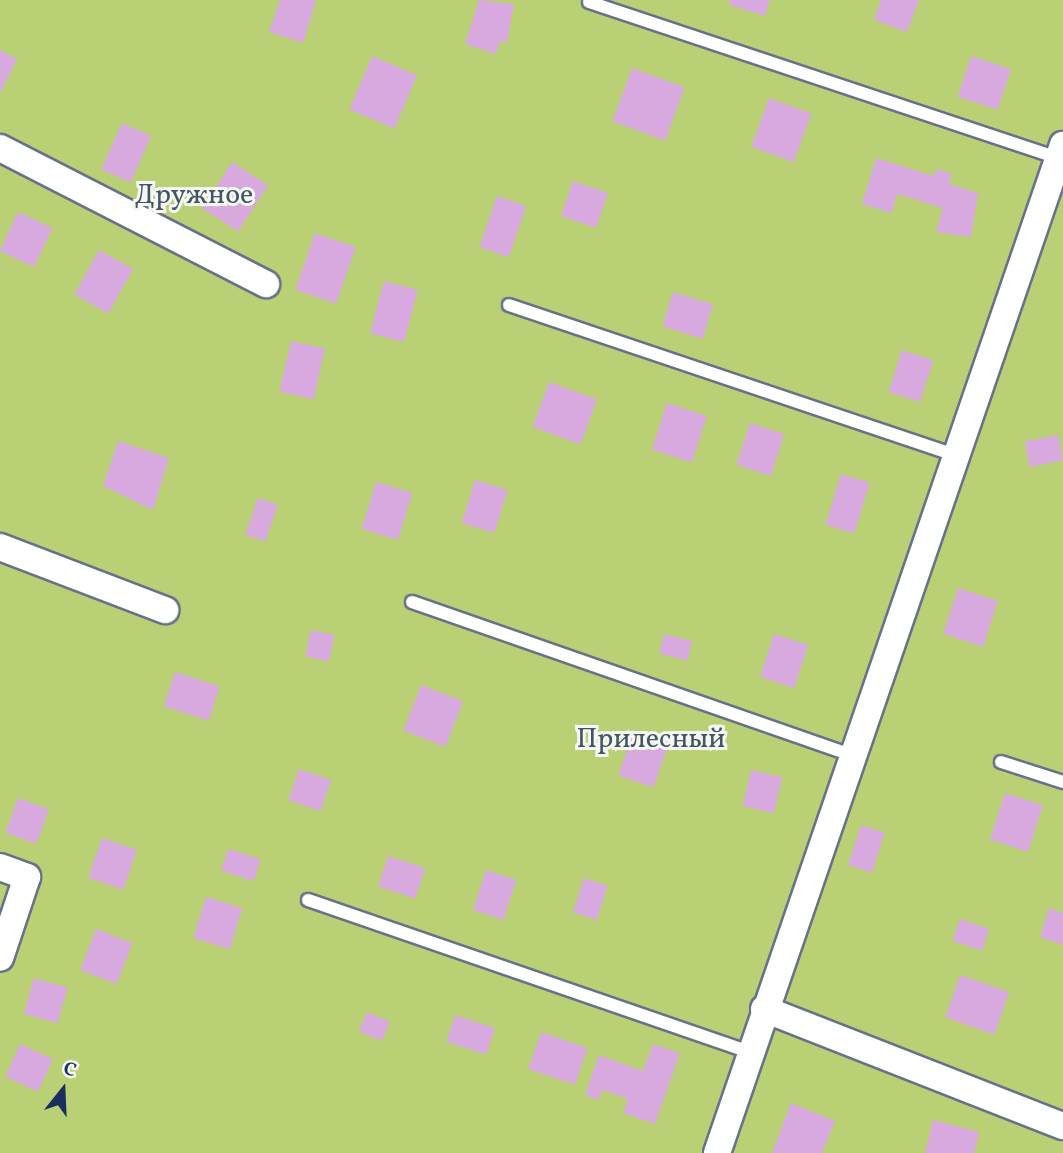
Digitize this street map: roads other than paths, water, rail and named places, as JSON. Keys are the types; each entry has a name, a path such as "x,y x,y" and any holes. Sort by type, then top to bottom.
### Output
{"street":[{"path":"0,148 266,284"},
{"path":"717,1153 764,1009 1061,152"},
{"path":"0,547 165,610"},
{"path":"0,867 27,877 0,958"},
{"path":"764,1009 1063,1126"}],"lane":[{"path":"589,2 1061,152"},
{"path":"509,305 957,456"},
{"path":"412,601 853,756"},
{"path":"1001,762 1063,782"},
{"path":"308,900 750,1052"}],"park label":[{"name":"Дружное","path":"194,196"},
{"name":"Прилесный","path":"651,740"}]}
